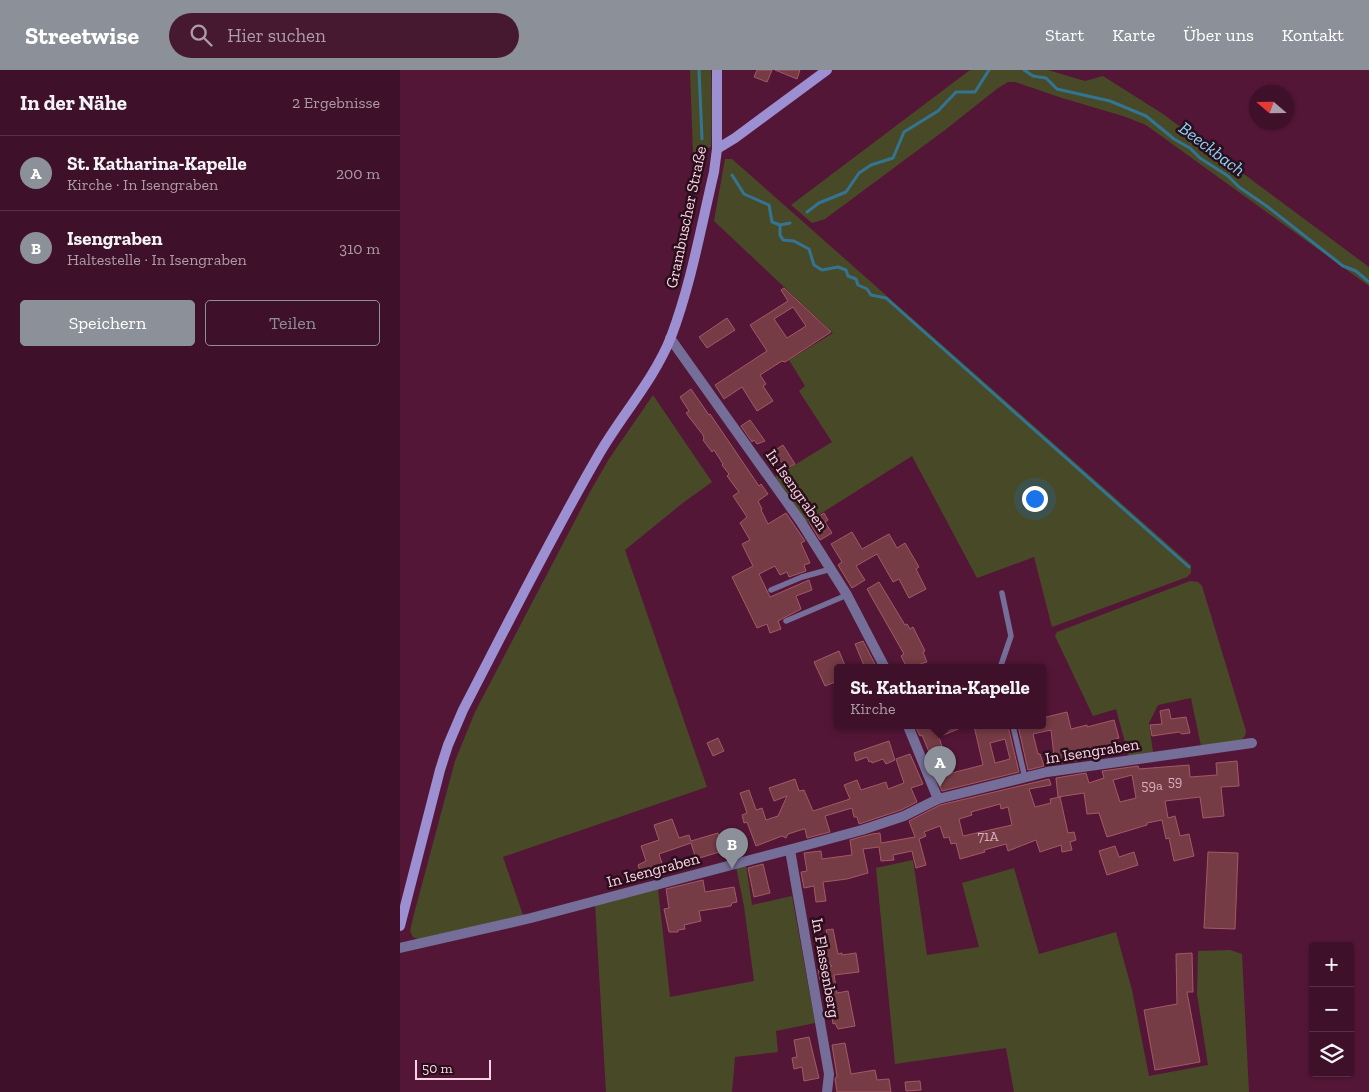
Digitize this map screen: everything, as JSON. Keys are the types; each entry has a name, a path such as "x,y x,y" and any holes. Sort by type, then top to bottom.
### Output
{"main road":[{"name":"Grambuscher Straße","path":"400,926 440,770 463,710 599,453 641,390 670,338 681,308 698,244 714,172 717,149 716,70"},
{"path":"717,149 735,138 827,70"}],"street":[{"name":"In Isengraben","path":"670,338 802,522 847,595 882,664"},
{"path":"909,729 938,799"},
{"name":"In Isengraben","path":"400,948 531,918 790,850 862,830 896,818 938,799 1047,772 1252,743"},
{"name":"In Flassenberg","path":"790,850 829,1074 828,1092"}],"lane":[{"path":"771,590 802,577 831,569"},
{"path":"1001,664 1011,636 1002,593"},
{"path":"786,622 847,595"},
{"path":"1014,729 1025,778"}],"green space":[{"path":"690,70 711,70 711,147 693,154"},
{"path":"970,70 1048,70 1085,81 1103,76 1163,114 1369,267 1369,286 1146,125 1015,82 1008,82 998,88 825,219 812,223 791,205"},
{"path":"725,159 732,159 1191,565 1191,573 1187,577 1052,627 1034,557 977,578 912,456 806,523 775,477 832,442 799,391 805,386 789,360 833,333 714,221"},
{"path":"653,395 712,482 625,550 707,787 503,857 523,915 418,939 413,937 410,931 414,914 455,761 475,712 591,490 609,459"},
{"path":"1190,581 1198,582 1202,586 1246,731 1245,736 1241,740 1201,746 1191,698 1158,705 1149,723 1153,752 1129,757 1116,709 1093,716 1055,636 1057,632"},
{"path":"913,860 927,955 979,947 962,883 1014,868 1039,954 1116,932 1132,990 1149,1076 1208,1065 1197,994 1198,951 1230,950 1242,954 1249,1092 1014,1092 1006,1048 895,1064 876,868"},
{"path":"746,865 752,905 792,896 815,1023 776,1031 778,1052 735,1057 732,1092 606,1092 595,904 658,889 670,997 754,981 744,906 736,867"}],"building":[{"path":"757,70 772,70 767,82 754,77"},
{"path":"775,70 800,70 797,79"},
{"path":"784,288 831,332 785,362 782,361 760,375 766,384 763,386 773,401 757,411 742,387 724,399 715,385 767,351 750,325 788,301 781,290","holes":["793,307 806,326 787,338 774,319"]},
{"path":"727,318 735,330 707,348 699,337"},
{"path":"691,389 759,486 761,484 768,494 758,501 768,524 786,513 805,541 801,543 810,563 804,565 806,571 789,577 787,572 780,575 775,566 759,574 770,597 809,580 812,590 796,596 801,609 778,621 781,629 770,633 767,624 757,628 732,577 753,566 742,544 750,540 740,523 747,517 733,496 739,492 727,476 729,474 714,450 712,452 703,440 703,435 686,413 689,411 680,397"},
{"path":"750,420 765,441 757,444 754,440 752,442 741,426"},
{"path":"783,445 795,464 786,469 774,451"},
{"path":"824,513 828,520 825,522 832,533 820,540 809,522"},
{"path":"852,532 862,549 889,534 897,548 905,543 919,567 916,569 926,589 909,598 899,579 893,582 877,554 856,566 865,580 852,588 838,565 842,562 831,544"},
{"path":"879,582 905,625 907,624 910,629 913,627 925,651 923,652 927,662 905,664 901,656 904,654 867,589"},
{"path":"863,641 875,664 863,664 855,644"},
{"path":"839,651 844,664 834,664 834,683 825,686 814,662"},
{"path":"1169,709 1171,719 1186,717 1190,733 1182,734 1179,732 1152,736 1150,725 1162,724 1160,711"},
{"path":"1067,712 1071,729 1114,720 1119,738 1112,740 1115,753 1055,764 1051,730 1033,734 1038,754 1040,754 1044,766 1028,770 1019,729 1046,729 1046,717"},
{"path":"916,729 958,729 939,737 942,747 929,752 922,735 920,736"},
{"path":"975,729 1009,729 1019,772 942,791 938,782 942,781 940,776 983,765","holes":["1005,739 1010,759 995,763 990,743"]},
{"path":"718,738 724,751 713,756 707,743"},
{"path":"889,741 895,760 886,764 883,759 872,763 871,761 869,762 867,757 856,761 854,753"},
{"path":"910,754 923,784 911,788 917,802 901,810 859,824 857,817 854,817 852,808 825,816 830,832 807,838 804,829 788,834 786,838 782,836 756,846 747,822 744,823 742,815 747,813 740,793 749,790 756,810 762,808 766,820 778,816 787,796 774,801 769,788 795,779 799,791 804,790 813,811 850,799 844,785 857,780 861,790 886,782 888,789 904,783 896,759"},
{"path":"1237,761 1239,786 1221,787 1224,816 1203,818 1200,797 1165,801 1168,818 1175,816 1180,836 1189,834 1194,856 1174,861 1169,838 1166,839 1162,820 1147,823 1147,825 1107,837 1099,813 1087,814 1084,793 1058,797 1056,778 1086,773 1089,783 1104,778 1102,771 1138,766 1139,769 1189,765 1190,777 1217,775 1216,763","holes":["1132,775 1136,798 1120,802 1113,780"]},
{"path":"1049,779 1051,785 1029,789 1035,807 1051,803 1050,799 1060,797 1068,833 1074,832 1076,840 1070,842 1072,850 1062,852 1061,845 1040,852 1036,840 1008,851 1006,844 960,859 956,843 951,844 949,837 944,838 940,826 924,832 926,836 919,839 926,865 916,868 912,851 893,855 894,860 881,861 879,847 863,849 868,873 847,879 823,882 826,901 816,902 814,886 804,888 801,872 807,871 804,853 821,851 822,859 852,855 850,840 872,834 880,833 881,843 915,837 909,821 940,805","holes":["1000,804 1001,809 1008,807 1012,825 963,836 959,819 972,815 971,812"]},
{"path":"672,819 679,838 689,835 691,841 718,833 723,851 696,859 691,843 659,854 663,867 641,874 638,865 646,861 641,846 659,840 654,825"},
{"path":"1115,846 1119,857 1134,852 1138,865 1107,875 1099,851"},
{"path":"1208,852 1238,853 1235,929 1204,928"},
{"path":"763,864 770,893 754,897 748,868"},
{"path":"703,880 705,892 734,887 737,902 732,903 731,906 699,911 701,921 684,925 685,929 678,930 678,932 669,932 664,909 669,908 666,889"},
{"path":"833,929 838,954 856,953 859,972 834,975 837,993 848,991 855,1026 838,1029 835,1023 833,1024 826,979 820,980 818,969 832,966 817,955 814,940 816,937 827,935 826,930"},
{"path":"1192,953 1193,992 1187,992 1200,1062 1155,1070 1144,1010 1177,1004 1176,954"},
{"path":"809,1037 819,1078 804,1081 802,1067 794,1069 792,1058 797,1057 794,1040"},
{"path":"845,1043 851,1074 875,1070 877,1080 889,1079 891,1092 837,1092 835,1079 837,1076 832,1045"},
{"path":"920,1081 921,1090 906,1091 905,1082"}],"waterway":[{"name":"Beeckbach","path":"699,70 702,139"},
{"name":"Beeckbach","path":"807,212 819,203 846,192 859,173 871,165 893,158 904,132 938,111 956,92 975,92 989,70"},
{"name":"Beeckbach","path":"1024,70 1033,76 1046,78 1057,89 1110,101 1146,116 1174,139 1190,148 1200,158 1228,176 1239,187 1268,207 1343,266 1356,271 1369,282"},
{"name":"Beeckbach","path":"732,175 744,194 769,205 772,222 780,225 790,223"},
{"path":"780,225 780,235 783,240 794,241 809,249 814,265 822,270 838,267 846,270 848,276 856,279 858,285 867,289 871,295 886,298 1189,567"}],"place":[{"name":"St. Katharina-Kapelle","path":"940,787"},
{"name":"Isengraben","path":"732,869"}]}
